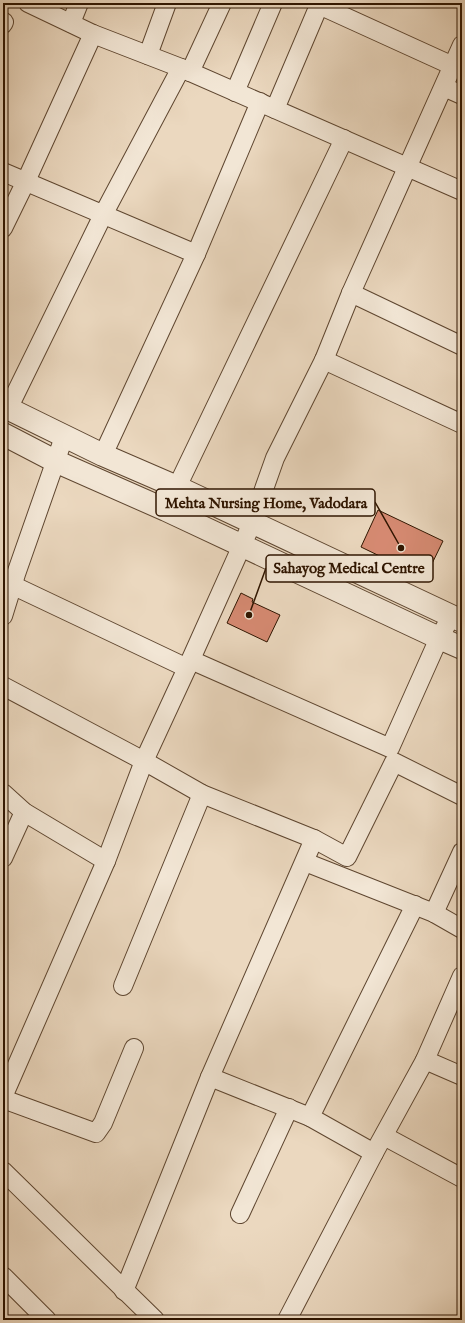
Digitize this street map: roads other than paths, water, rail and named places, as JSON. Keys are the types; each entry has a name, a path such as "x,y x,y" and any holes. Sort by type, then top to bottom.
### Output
{"street":[{"path":"28,3 93,34 185,70 462,191"},
{"path":"70,23 79,3"},
{"path":"148,55 167,3"},
{"path":"10,575 189,664 390,748 439,638 456,619 176,487 64,437 6,408 103,215 222,3"},
{"path":"235,92 273,3"},
{"path":"103,455 196,254 319,4 453,66"},
{"path":"3,228 26,182 93,34"},
{"path":"134,1048 103,1123 96,1133 3,1098 106,861 144,761 252,523 275,458 324,360 351,293 462,45"},
{"path":"444,87 462,95"},
{"path":"176,487 344,139"},
{"path":"3,172 196,254"},
{"path":"351,293 462,346"},
{"path":"324,360 462,424"},
{"path":"3,434 55,461 166,510 462,648"},
{"path":"3,616 10,575 64,437"},
{"path":"3,686 144,761 202,794 314,839 347,856 394,762 462,796"},
{"path":"3,793 24,812 106,861"},
{"path":"123,986 202,794"},
{"path":"3,858 24,812"},
{"path":"124,1291 210,1077 314,839"},
{"path":"434,913 462,852"},
{"path":"305,862 434,913 462,929"},
{"path":"310,1117 415,905"},
{"path":"287,1320 374,1153 425,1060 461,979"},
{"path":"425,1060 462,1076"},
{"path":"210,1077 310,1117 374,1153"},
{"path":"240,1214 289,1108"},
{"path":"384,1136 462,1178"},
{"path":"3,1171 155,1320"},
{"path":"3,1276 46,1320"}],"place":[{"name":"Mehta Nursing Home, Vadodara","path":"401,548"},
{"name":"Sahayog Medical Centre","path":"249,615"}]}
